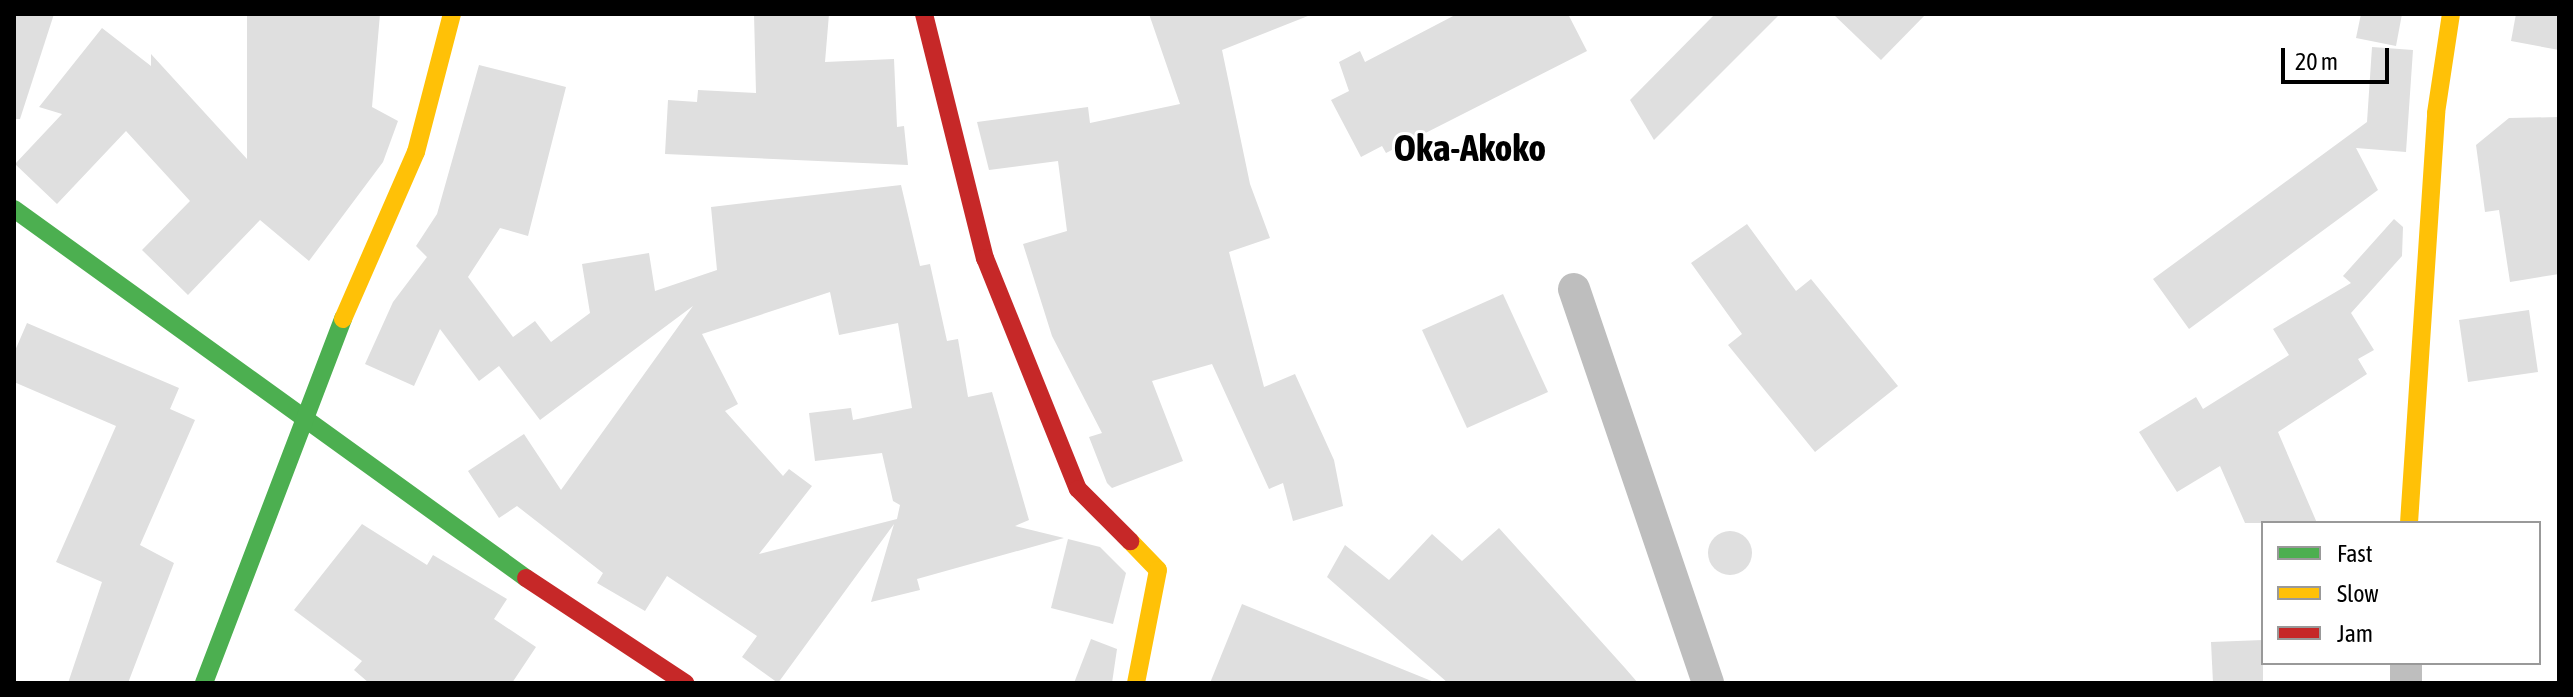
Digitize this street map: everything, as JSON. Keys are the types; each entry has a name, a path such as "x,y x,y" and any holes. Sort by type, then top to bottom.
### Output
{"street":[{"path":"204,683 262,540 301,416 416,152 452,14"},
{"path":"924,14 985,258 1078,489 1158,570 1136,683"},
{"path":"2409,521 2436,113 2451,14"},
{"path":"14,209 487,553 685,683"},
{"path":"1574,289 1708,683"}],"building":[{"path":"14,14 54,14 20,119 14,119"},
{"path":"247,14 380,14 372,107 398,121 383,162 309,261 260,220 188,295 142,250 190,201 126,131 57,204 15,164 62,114 39,107 102,28 151,66 151,54 247,159"},
{"path":"754,14 829,14 825,62 894,59 897,127 904,126 908,165 665,154 668,100 697,102 698,90 756,93"},
{"path":"1149,14 1313,14 1222,50 1250,184 1270,238 1229,252 1264,387 1295,374 1334,460 1343,506 1293,521 1283,483 1269,489 1212,364 1152,381 1183,461 1112,488 1107,483 1089,437 1102,433 1052,336 1023,244 1067,231 1058,161 989,170 977,122 1088,107 1090,123 1180,104"},
{"path":"1457,14 1568,14 1587,51 1386,153 1382,146 1361,157 1331,100 1349,91 1339,62 1360,51 1365,62"},
{"path":"1715,14 1780,14 1654,140 1630,100"},
{"path":"1833,14 1926,14 1881,60"},
{"path":"2361,14 2402,14 2396,46 2356,38"},
{"path":"2516,14 2559,14 2559,50 2511,41"},
{"path":"2372,47 2413,50 2406,152 2356,148 2378,190 2189,329 2153,279 2367,122"},
{"path":"479,65 566,87 528,236 500,228 468,277 513,337 535,321 551,342 590,313 582,264 649,253 655,291 717,270 711,207 901,185 920,266 930,264 947,341 958,339 968,397 992,392 1029,520 1015,526 1064,538 917,579 920,590 871,602 894,524 778,683 742,657 757,636 667,576 645,611 597,583 603,573 517,506 499,518 468,471 524,434 561,490 693,306 540,420 499,366 479,381 440,329 414,386 365,364 393,302 427,257 416,246 437,214","holes":["830,292 839,335 898,323 912,408 853,420 851,408 809,413 815,461 882,453 893,501 900,505 897,519 759,554 812,486 789,469 783,476 725,411 738,404 702,334"]},
{"path":"2559,117 2559,274 2510,282 2499,210 2485,212 2476,145 2509,118"},
{"path":"2394,219 2403,227 2402,256 2351,313 2374,350 2358,359 2367,374 2278,432 2316,521 2245,523 2220,466 2177,492 2139,432 2196,397 2203,409 2289,355 2273,329 2351,283 2343,276"},
{"path":"1747,224 1796,291 1811,279 1898,386 1815,452 1728,345 1742,334 1691,263"},
{"path":"1503,294 1548,392 1467,428 1422,330"},
{"path":"2529,310 2538,372 2468,382 2459,320"},
{"path":"27,323 179,388 170,409 195,420 140,545 174,563 128,683 68,683 102,582 56,562 116,426 14,382 14,353"},
{"path":"362,524 427,565 433,555 507,599 494,619 536,647 512,683 369,683 354,670 362,661 294,610"},
{"path":"1499,528 1638,683 1448,683 1327,577 1345,545 1389,580 1432,534 1462,561"},
{"path":"1730,531 1745,538 1752,553 1745,568 1730,575 1715,568 1708,553 1715,538"},
{"path":"1068,539 1100,547 1126,573 1113,624 1051,608"},
{"path":"1242,604 1434,682 1434,683 1210,683"},
{"path":"1091,639 1117,649 1112,683 1074,683"},
{"path":"2261,640 2263,683 2213,683 2211,642"}],"traffic: fast":[{"path":"14,209 526,578"},
{"path":"204,683 343,319"}],"traffic: slow":[{"path":"343,319 416,152 452,14"},
{"path":"2409,521 2436,113 2451,14"},
{"path":"1130,541 1158,570 1136,683"}],"traffic: jam":[{"path":"924,14 985,258 1078,489 1130,541"},
{"path":"526,578 685,683"}],"district":[{"name":"Oka-Akoko","path":"1470,148"}]}
